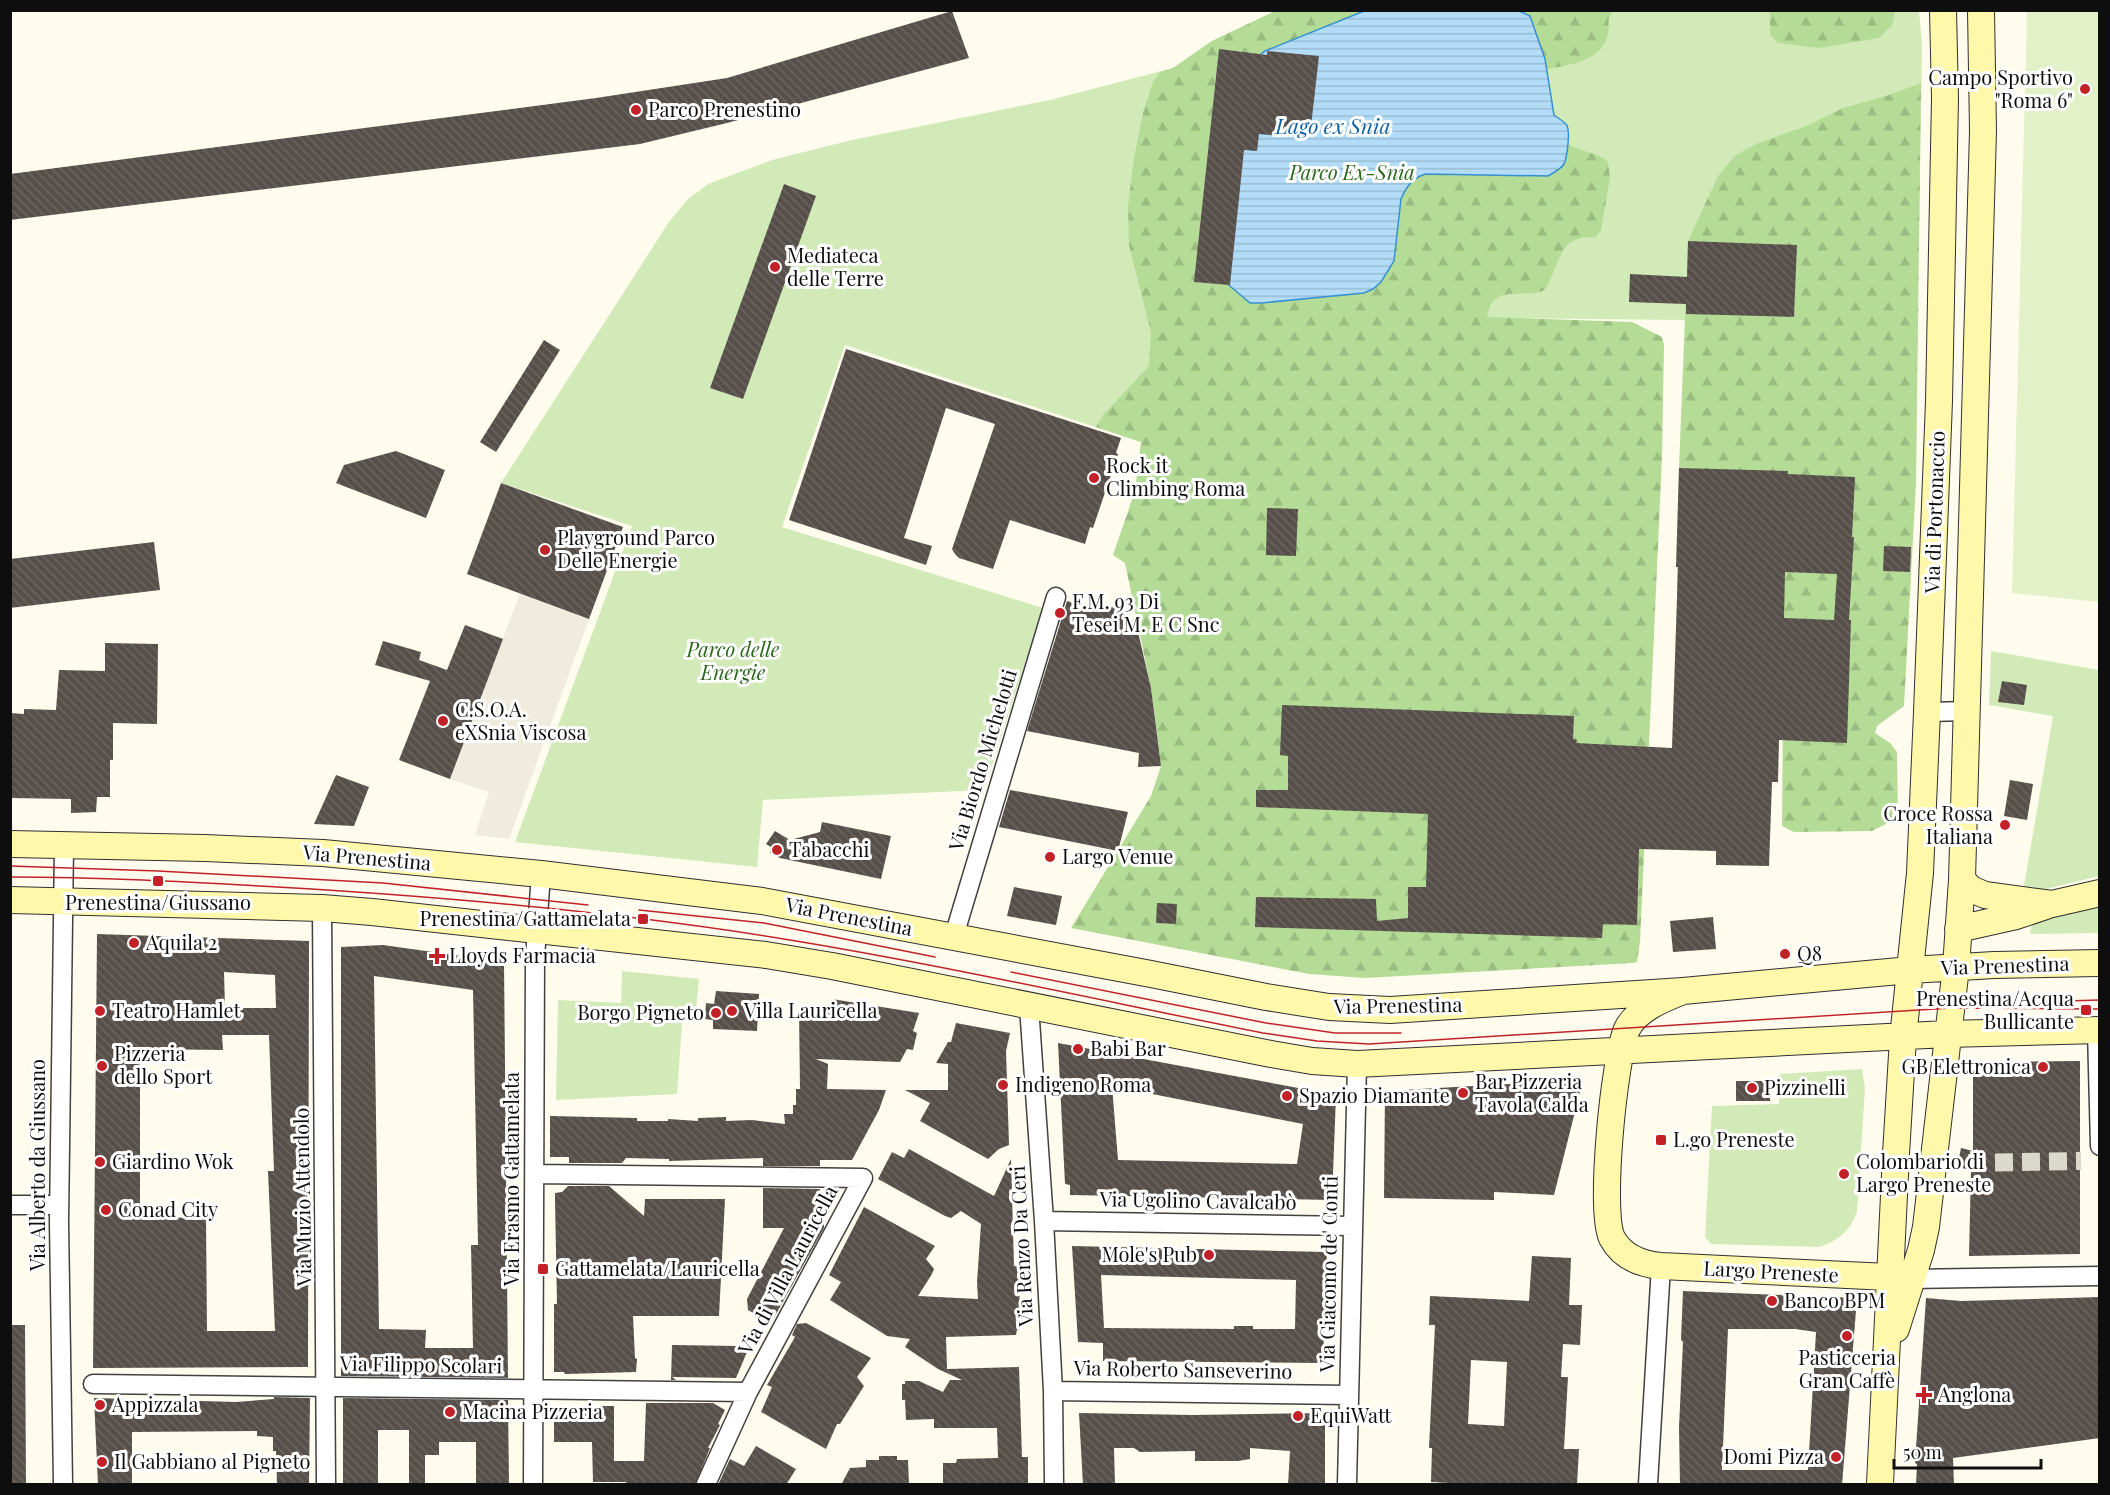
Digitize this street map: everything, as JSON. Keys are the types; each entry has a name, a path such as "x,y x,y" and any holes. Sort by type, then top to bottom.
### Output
{"main road":[{"name":"Via di Portonaccio","path":"1903,1038 1920,873 1927,712 1939,401 1946,98 1943,10"},
{"name":"Via di Portonaccio","path":"1947,1034 1956,967 1962,880 1968,711 1983,99 1981,10"},
{"path":"1946,98 1983,99"},
{"name":"Via Prenestina","path":"10,844 323,853 541,874 762,901 1287,1001 1350,1009 1399,1009 1683,991"},
{"path":"1962,880 1971,890 1985,895 2052,904"},
{"path":"1958,929 2100,893"},
{"path":"10,900 322,908 537,928 766,955 1292,1058 1357,1064 1947,1034 2098,1030"},
{"name":"Via Prenestina","path":"1910,970 2100,963"},
{"name":"Largo Preneste","path":"1900,1278 1646,1264 1630,1257 1617,1246 1610,1234 1607,1198 1608,1162 1614,1080 1620,1051 1628,1028 1650,1006 1683,991 1910,970"},
{"path":"1900,1278 1926,1227 1947,1034"},
{"path":"1880,1485 1887,1360 1900,1278 1903,1038"}],"street":[{"name":"Via Biordo Michelotti","path":"954,936 1056,597"},
{"path":"1927,712 1968,711"},
{"name":"Via Alberto da Giussano","path":"63,845 59,1205 63,1485"},
{"name":"Via Erasmo Gattamelata","path":"532,1485 537,928 541,874"},
{"name":"Via Muzio Attendolo","path":"322,908 326,1485"},
{"name":"Via Renzo Da Ceri","path":"1029,1006 1053,1391 1054,1485"},
{"path":"2098,1030 2100,1146"},
{"name":"Via Giacomo de' Conti","path":"1347,1485 1357,1064"},
{"name":"Via di Villa Lauricella","path":"535,1174 863,1178 748,1392 706,1485"},
{"path":"10,1205 59,1205"},
{"name":"Via Ugolino Cavalcabò","path":"1044,1221 1352,1226"},
{"path":"1648,1485 1661,1266"},
{"name":"Largo Preneste","path":"1900,1278 2100,1276"},
{"name":"Via Filippo Scolari","path":"93,1384 748,1392"},
{"name":"Via Roberto Sanseverino","path":"1053,1391 1348,1395"}],"green space":[{"path":"1770,10 1895,11 1892,25 1879,38 1819,48 1778,43 1770,35"},
{"path":"1275,11 1919,11 1922,43 1919,239 1691,234 1688,241 1685,320 1427,317 1141,442 845,345 782,527 1043,608 984,790 763,800 757,867 515,842 632,526 501,483 669,222 688,199 708,184 772,160 852,140 1050,100 1173,68 1212,41"},
{"path":"1275,11 1364,11 1265,51 1224,281 1250,303 1381,282 1394,261 1401,199 1410,183 1421,175 1548,176 1564,163 1568,144 1608,162 1610,178 1601,230 1596,237 1583,238 1567,246 1545,290 1537,293 1510,294 1495,299 1487,317 1632,322 1662,337 1664,345 1662,457 1640,942 1637,962 1365,978 1309,974 1071,928 1151,796 1161,766 1151,688 1125,563 1113,555 1135,491 1141,442 1096,427 1103,415 1149,366 1151,332 1129,245 1128,206 1143,113 1153,82 1160,72 1173,68 1212,41"},
{"path":"1517,11 1613,11 1609,18 1607,38 1597,52 1582,61 1547,69 1530,16"},
{"path":"2027,11 2099,11 2099,602 2012,593"},
{"path":"1921,83 1916,483 1904,706 1877,726 1875,733 1890,743 1897,752 1898,818 1872,831 1794,832 1782,826 1784,597 1677,593 1679,468 1688,241 1718,176 1735,156 1756,144 1809,125 1843,108"},
{"path":"1991,651 2099,670 2099,876 2038,891 2024,886 2053,716 1989,705"},
{"path":"2099,905 2099,933 2030,934 2032,922"},
{"path":"622,971 699,979 696,1011 683,1010 677,1094 556,1100 558,1000 621,1003"},
{"path":"1862,1069 1865,1088 1857,1212 1847,1229 1832,1242 1819,1247 1711,1244 1705,1237 1712,1106 1779,1104 1780,1074"}],"shaded area":[{"path":"520,593 589,619 509,839 475,835 489,792 450,779"}],"water":[{"name":"Lago ex Snia","path":"1517,10 1530,16 1545,59 1554,115 1567,127 1567,150 1561,168 1548,176 1426,174 1417,177 1401,199 1394,261 1381,282 1364,293 1250,303 1224,281 1242,70 1265,51 1364,11"}],"building":[{"name":"Parco Prenestino","path":"952,11 969,58 640,144 10,220 10,174 596,98 727,78"},
{"path":"1219,49 1267,55 1267,51 1319,56 1311,126 1292,124 1291,130 1281,129 1280,136 1259,134 1257,151 1244,150 1230,285 1194,282"},
{"path":"784,184 816,196 743,399 710,388"},
{"path":"1688,241 1797,245 1794,317 1686,314 1686,304 1629,302 1630,274 1687,277"},
{"path":"544,340 560,350 496,452 480,442"},
{"path":"846,349 1121,438 1116,453 1118,454 1093,528 1090,527 1085,544 1010,520 993,569 959,558 952,549 995,424 946,408 904,538 932,546 926,565 789,520"},
{"path":"396,451 445,470 426,518 336,483 344,465"},
{"path":"1679,468 1788,471 1788,474 1855,477 1847,743 1779,740 1778,782 1772,782 1769,866 1716,865 1716,851 1639,849 1637,925 1603,924 1602,938 1255,927 1256,897 1376,899 1377,921 1408,918 1408,887 1426,887 1428,814 1256,807 1256,790 1288,790 1288,756 1280,755 1282,705 1574,716 1573,739 1577,740 1576,743 1672,748 1678,567 1676,567","holes":["1785,572 1837,574 1834,620 1784,618"]},
{"name":"Playground Parco Delle Energie","path":"501,483 623,527 589,619 467,574"},
{"path":"1267,508 1298,509 1296,556 1266,555"},
{"path":"154,542 160,590 10,608 10,559"},
{"path":"1884,546 1911,547 1910,572 1883,571"},
{"path":"1067,601 1105,612 1107,606 1127,611 1127,620 1135,619 1151,688 1161,766 1138,767 1139,753 1027,731"},
{"name":"C.S.O.A. eXSnia Viscosa","path":"465,625 503,639 450,779 399,760 430,681 375,665 383,641 421,652 419,660 447,670"},
{"path":"105,643 158,644 157,724 113,723 110,797 97,797 96,812 71,813 71,799 10,798 10,713 24,714 24,709 56,710 59,670 105,671"},
{"path":"2002,681 2027,685 2024,705 1998,702"},
{"path":"336,775 369,787 354,826 314,824"},
{"path":"2010,780 2033,784 2027,820 2004,816"},
{"path":"1010,790 1128,812 1118,851 999,827"},
{"path":"822,822 891,836 881,879 780,858 770,853 771,847 766,844 775,831 790,840 820,832"},
{"path":"1014,887 1062,896 1056,925 1007,916"},
{"path":"1157,903 1177,904 1176,924 1156,923"},
{"path":"1713,917 1716,949 1673,952 1670,921"},
{"path":"97,934 309,941 308,1367 93,1368","holes":["224,972 275,975 276,1008 225,1008","222,1035 269,1035 274,1171 268,1171 275,1331 207,1331 206,1218 140,1217 140,1049 223,1050"]},
{"path":"383,945 504,962 508,1378 341,1376 341,947","holes":["374,976 473,990 478,1245 471,1245 473,1348 425,1348 426,1330 379,1329"]},
{"name":"Villa Lauricella","path":"716,991 759,994 757,1031 713,1029 713,1020 705,1019 706,1003 714,1004"},
{"path":"832,999 919,1013 913,1031 917,1033 913,1050 907,1049 900,1062 816,1059 828,1064 827,1089 886,1090 879,1110 852,1160 820,1160 820,1166 763,1166 763,1158 669,1161 669,1159 626,1158 622,1163 569,1163 569,1157 550,1157 550,1116 637,1118 637,1121 668,1121 668,1119 698,1121 698,1118 726,1117 726,1121 752,1120 785,1124 784,1114 793,1114 793,1105 796,1105 796,1089 800,1089 799,1010 829,1010"},
{"path":"956,1023 1010,1033 1006,1051 1009,1145 999,1149 988,1159 920,1121 930,1103 905,1090 948,1090 948,1064 936,1063 948,1042 951,1042"},
{"path":"1058,1043 1336,1095 1332,1200 1070,1195 1070,1185 1065,1184","holes":["1112,1086 1303,1124 1297,1164 1118,1160"]},
{"path":"2080,1061 2080,1254 1969,1256 1971,1170 1957,1167 1961,1148 1973,1151 1973,1062"},
{"path":"1581,1080 1554,1195 1494,1192 1494,1200 1384,1198 1385,1091"},
{"path":"1736,1081 1770,1081 1770,1101 1736,1101"},
{"path":"909,1149 994,1196 1011,1159 1014,1266 1019,1266 1020,1330 1017,1330 1016,1335 946,1337 947,1369 1019,1367 1022,1457 1028,1457 1028,1485 943,1485 943,1463 956,1463 957,1459 998,1458 997,1428 934,1428 934,1419 906,1420 905,1400 902,1400 902,1384 905,1384 905,1381 919,1381 943,1392 950,1380 962,1380 938,1369 905,1347 910,1339 887,1336 830,1300 841,1282 829,1275 864,1207 935,1246 926,1259 934,1269 918,1296 978,1299 981,1224 961,1211 951,1218 945,1216 878,1179 892,1152 904,1158"},
{"path":"568,1186 609,1186 644,1216 645,1199 725,1199 719,1316 633,1316 636,1372 565,1374 554,1372 554,1304 557,1304 555,1193 562,1192"},
{"path":"763,1188 820,1189 820,1209 824,1209 824,1228 771,1323 748,1310 747,1299 784,1228 763,1228"},
{"path":"1072,1246 1327,1252 1323,1363 1103,1361 1103,1343 1078,1342","holes":["1101,1275 1296,1280 1295,1329 1253,1329 1253,1326 1234,1326 1234,1329 1104,1328"]},
{"path":"1532,1256 1571,1258 1569,1305 1582,1305 1580,1345 1563,1344 1561,1377 1568,1377 1564,1449 1579,1449 1577,1485 1484,1485 1431,1482 1432,1448 1429,1448 1435,1325 1429,1325 1430,1296 1529,1301","holes":["1471,1360 1507,1362 1504,1426 1468,1424"]},
{"path":"1683,1291 1857,1298 1842,1485 1680,1485 1679,1427 1683,1342 1681,1340","holes":["1728,1329 1795,1329 1816,1332 1808,1470 1722,1470"]},
{"path":"2100,1297 2100,1438 1953,1458 1954,1485 1916,1485 1917,1464 1915,1463 1926,1298 1961,1301"},
{"path":"806,1323 871,1358 857,1377 864,1386 840,1424 837,1424 826,1449 761,1412 772,1387 767,1385 795,1337 792,1335 797,1324"},
{"path":"10,1325 25,1325 26,1485 10,1485"},
{"path":"672,1345 738,1346 747,1352 736,1378 672,1377 676,1380 671,1380"},
{"path":"274,1397 310,1398 309,1485 277,1485 276,1451 273,1451 273,1437 257,1436 257,1431 132,1432 132,1485 98,1485 94,1398 236,1402 274,1399"},
{"path":"343,1398 508,1400 509,1485 476,1485 476,1442 439,1442 439,1455 425,1455 425,1483 409,1483 409,1430 378,1430 378,1485 343,1485"},
{"path":"646,1403 713,1403 725,1410 695,1485 626,1485 626,1482 593,1482 592,1442 554,1442 554,1406 614,1406 614,1461 644,1461"},
{"path":"1079,1413 1193,1415 1325,1413 1325,1485 1288,1485 1290,1451 1250,1448 1250,1459 1195,1461 1195,1451 1140,1452 1134,1448 1114,1448 1115,1485 1083,1485"},
{"path":"756,1446 796,1469 786,1485 718,1485 730,1459 744,1466"},
{"path":"879,1456 897,1456 897,1460 908,1460 909,1485 841,1485 850,1468 866,1467 866,1460 879,1460"}],"tunnel":[{"path":"1968,1163 2081,1161"}],"tram line":[{"path":"10,866 383,883 588,905"},
{"path":"10,877 144,880 342,891 537,907 667,922 854,951 1263,1033 1317,1041 1369,1044 1951,1008 2100,1009"},
{"path":"639,910 764,923 935,957"},
{"path":"1011,972 1266,1023 1335,1033 1401,1033"},
{"path":"2064,1001 2100,1000"}],"place":[{"name":"Campo Sportivo \"Roma 6\"","path":"2085,89"},
{"name":"Parco Prenestino","path":"636,110"},
{"name":"Mediateca delle Terre","path":"775,267"},
{"name":"Rock it Climbing Roma","path":"1094,478"},
{"name":"Playground Parco Delle Energie","path":"545,550"},
{"name":"F.M. 93 Di Tesei M. E C Snc","path":"1060,613"},
{"name":"C.S.O.A. eXSnia Viscosa","path":"443,721"},
{"name":"Croce Rossa Italiana","path":"2005,825"},
{"name":"Tabacchi","path":"777,850"},
{"name":"Largo Venue","path":"1050,857"},
{"name":"Prenestina/Giussano","path":"158,881"},
{"name":"Prenestina/Gattamelata","path":"643,919"},
{"name":"Aquila 2","path":"134,943"},
{"name":"Q8","path":"1785,954"},
{"name":"Lloyds Farmacia","path":"437,956"},
{"name":"Prenestina/Acqua Bullicante","path":"2086,1010"},
{"name":"Teatro Hamlet","path":"100,1011"},
{"name":"Villa Lauricella","path":"732,1011"},
{"name":"Borgo Pigneto","path":"716,1013"},
{"name":"Babi Bar","path":"1078,1049"},
{"name":"Pizzeria dello Sport","path":"102,1066"},
{"name":"GB Elettronica","path":"2043,1067"},
{"name":"Indigeno Roma","path":"1003,1085"},
{"name":"Pizzinelli","path":"1752,1088"},
{"name":"Bar Pizzeria Tavola Calda","path":"1463,1093"},
{"name":"Spazio Diamante","path":"1287,1096"},
{"name":"L.go Preneste","path":"1661,1140"},
{"name":"Giardino Wok","path":"100,1162"},
{"name":"Colombario di Largo Preneste","path":"1844,1174"},
{"name":"Conad City","path":"106,1210"},
{"name":"Mole's Pub","path":"1209,1255"},
{"name":"Gattamelata/Lauricella","path":"543,1269"},
{"name":"Banco BPM","path":"1772,1301"},
{"name":"Pasticceria Gran Caffè","path":"1847,1336"},
{"name":"Anglona","path":"1924,1395"},
{"name":"Appizzala","path":"100,1405"},
{"name":"Macina Pizzeria","path":"450,1412"},
{"name":"EquiWatt","path":"1298,1416"},
{"name":"Domi Pizza","path":"1836,1457"},
{"name":"Il Gabbiano al Pigneto","path":"102,1462"}],"park label":[{"name":"Parco Ex-Snia","path":"1352,173"},
{"name":"Parco delle Energie","path":"733,662"}]}
